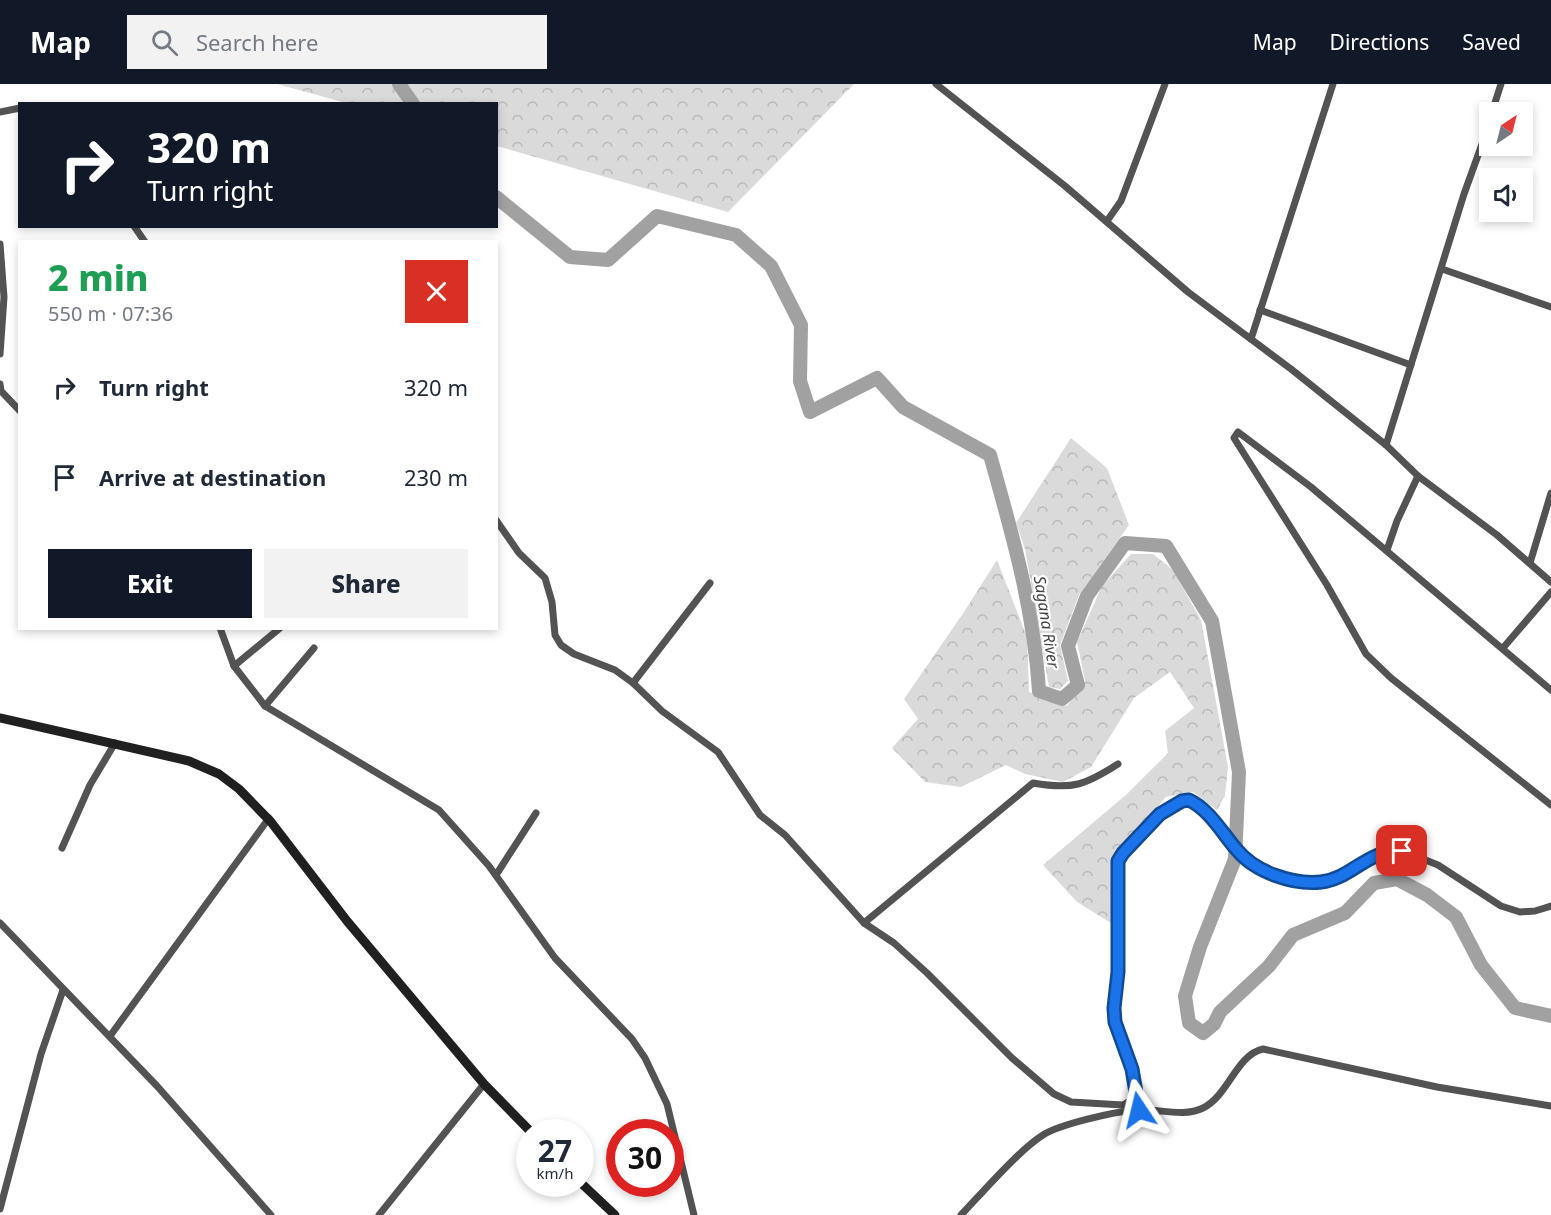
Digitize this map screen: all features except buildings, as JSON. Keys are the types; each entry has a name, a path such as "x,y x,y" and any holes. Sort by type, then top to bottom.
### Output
{"street":[{"path":"936,84 1107,221 1188,292 1386,445 1418,476 1497,535 1551,582"},
{"path":"1107,221 1121,201 1166,84"},
{"path":"1251,339 1333,84"},
{"path":"1495,102 1501,84"},
{"path":"0,112 18,108"},
{"path":"1386,445 1479,156"},
{"path":"0,244 4,297 0,354"},
{"path":"1442,269 1551,307"},
{"path":"1260,310 1411,365"},
{"path":"0,384 1,391 18,409"},
{"path":"1551,690 1387,550 1239,432 1234,438 1327,585 1366,654 1391,678 1551,805"},
{"path":"1387,550 1418,476"},
{"path":"1530,563 1551,493"},
{"path":"498,523 519,553 544,578 552,602 555,635 561,645 574,654 615,670 633,683 662,711 717,752 760,815 785,835 864,923 911,958 1054,1094 1071,1102 1123,1105 1137,1097"},
{"path":"633,683 710,583"},
{"path":"1503,648 1551,592"},
{"path":"221,630 234,666 265,706 347,758 439,810 496,875 555,958 609,1012 645,1058 667,1104 694,1215"},
{"path":"234,666 278,630"},
{"path":"265,706 314,648"},
{"path":"0,718 189,761 219,774 255,802 269,818 347,921 484,1084 518,1119"},
{"path":"62,848 90,785 115,743"},
{"path":"864,923 1033,783 1071,787 1089,782 1118,764"},
{"path":"1139,1110 1132,1069 1115,1022 1114,1008 1118,972 1118,861 1146,827 1160,814 1182,801 1189,800 1203,809 1247,861 1280,876 1321,882 1383,852 1402,851 1437,865 1501,906 1520,912 1535,911 1551,906"},
{"path":"496,875 536,813"},
{"path":"110,1036 269,818"},
{"path":"0,923 219,1153 271,1215"},
{"path":"0,1209 41,1054 63,990"},
{"path":"961,1215 1026,1148 1044,1133 1073,1124 1139,1110 1180,1113 1202,1108 1217,1100 1253,1052 1263,1049 1394,1078 1551,1106"},
{"path":"379,1215 484,1084"},
{"path":"594,1195 615,1215"}],"green space":[{"path":"277,84 854,84 728,212 498,146 498,102 342,102"},
{"path":"1071,438 1107,468 1129,525 1079,595 1060,645 1068,681 1060,689 1049,687 1025,549 1016,523"},
{"path":"1131,554 1153,554 1173,570 1201,620 1228,767 1225,796 1217,810 1193,792 1166,797 1114,856 1111,923 1077,902 1043,865 1127,794 1168,753 1165,731 1194,708 1170,672 1134,698 1091,767 1063,782 1025,774 1006,765 961,787 925,782 892,748 918,719 904,699 997,560 1027,637 1029,692 1067,706 1085,681 1077,642 1102,586"}],"waterway":[{"name":"Sagana River","path":"399,84 412,102"},
{"name":"Sagana River","path":"498,199 570,257 608,260 657,216 736,235 771,266 801,325 800,381 810,412 877,378 903,407 990,455 1014,542 1027,601 1039,691 1062,699 1078,685 1068,646 1087,596 1125,543 1166,546 1212,621 1239,772 1235,859 1200,947 1185,996 1189,1023 1203,1033 1214,1024 1220,1012 1269,966 1293,935 1345,913 1374,883 1397,879 1427,895 1456,917 1481,965 1515,1008 1551,1016"}],"route":[{"path":"1139,1110 1132,1069 1115,1022 1114,1008 1118,972 1118,861 1146,827 1171,807 1189,800 1203,809 1236,850 1251,864 1280,876 1298,880 1321,882 1333,879 1383,852 1402,851"}]}
